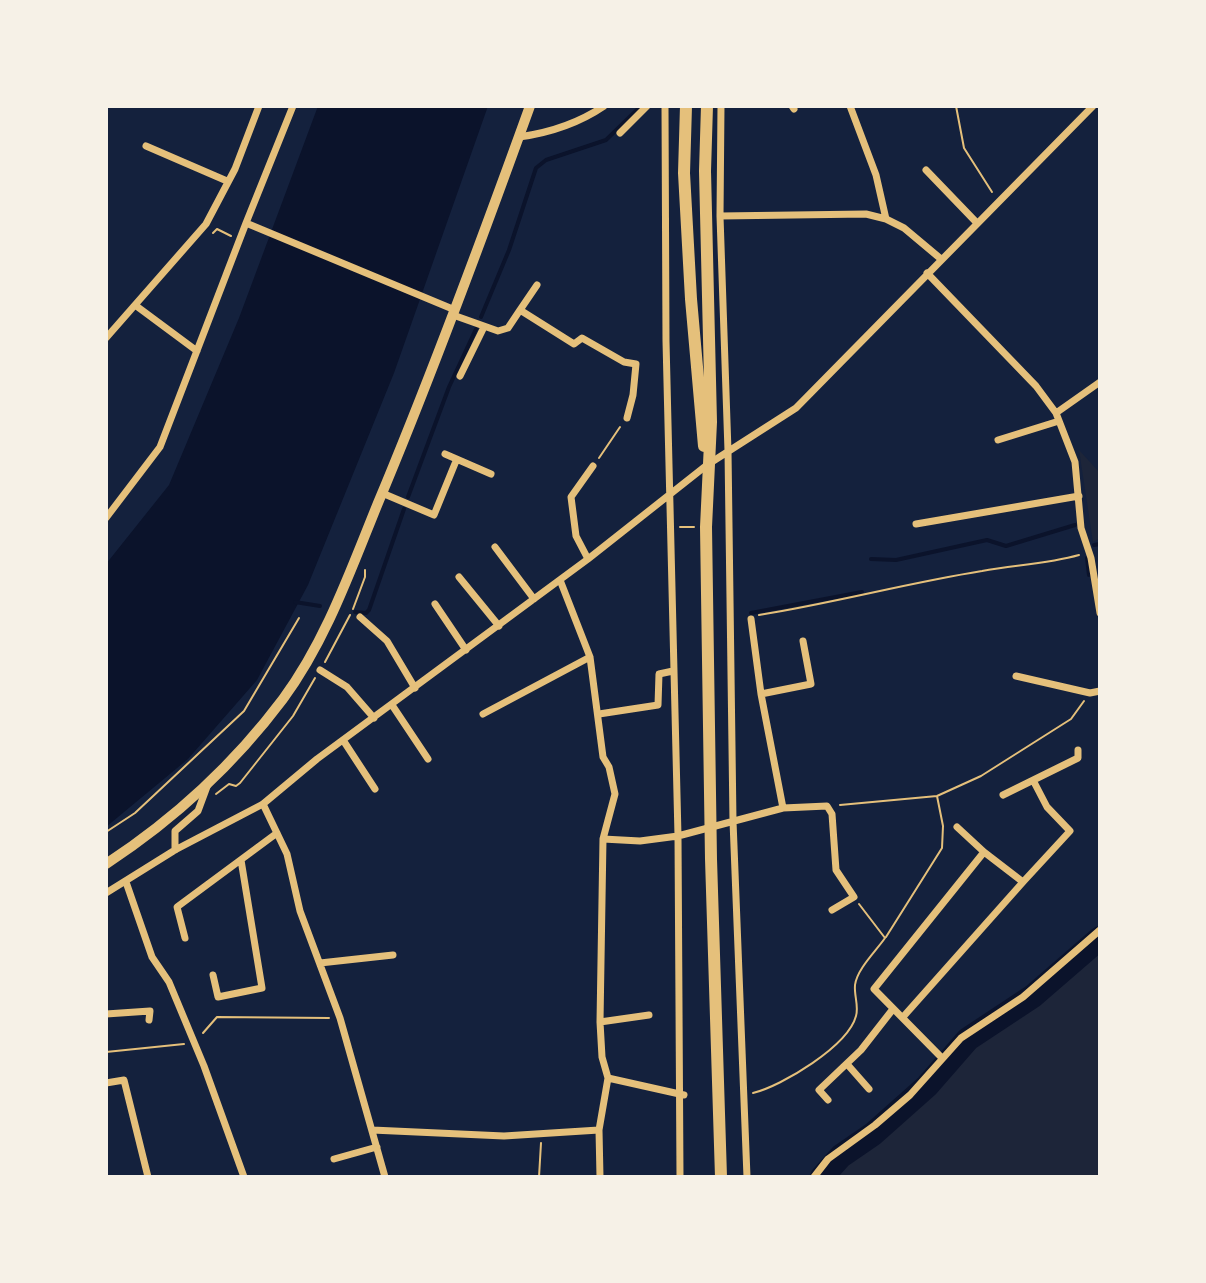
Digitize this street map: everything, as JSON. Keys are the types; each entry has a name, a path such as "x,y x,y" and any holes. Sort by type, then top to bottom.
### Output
{"highway":[{"path":"686,106 686,220 700,422 707,465"},
{"path":"707,106 711,827 721,1177"}],"main road":[{"path":"106,864 149,833 233,757 283,698 317,642 382,493 454,312 530,106"}],"street":[{"path":"106,338 202,229 250,132 259,106"},
{"path":"226,275 293,106"},
{"path":"519,137 540,134 591,115 604,106"},
{"path":"620,133 647,106"},
{"path":"665,106 678,836 680,1177"},
{"path":"721,106 720,216 728,451 733,821 747,1177"},
{"path":"850,106 876,175 886,219"},
{"path":"106,893 175,850 263,804 343,740 588,559 707,465 796,408 1093,106"},
{"path":"146,146 227,181"},
{"path":"926,170 977,223"},
{"path":"720,216 866,214 904,228 941,259"},
{"path":"246,223 498,331 508,328 537,285"},
{"path":"106,518 160,447 246,223"},
{"path":"927,273 1036,386 1058,417 1075,462 1081,528 1100,613"},
{"path":"135,305 197,351"},
{"path":"520,310 574,344 582,338 624,362 636,364 627,418"},
{"path":"460,376 484,327"},
{"path":"998,440 1058,417 1100,382"},
{"path":"445,454 491,474"},
{"path":"382,493 434,515 456,461"},
{"path":"588,559 576,536 571,497 593,466"},
{"path":"916,524 1079,496"},
{"path":"495,547 534,599"},
{"path":"459,577 499,626"},
{"path":"560,580 590,657 603,757 609,767 615,794 603,839 600,1022 602,1057 608,1078 599,1130 600,1177"},
{"path":"435,604 466,650"},
{"path":"360,617 387,641 415,688"},
{"path":"751,619 761,694 783,808"},
{"path":"761,694 811,684 803,641"},
{"path":"483,714 590,657"},
{"path":"320,670 347,687 374,718"},
{"path":"599,714 658,705 659,674 673,671"},
{"path":"1016,676 1090,693 1100,691"},
{"path":"392,705 428,759"},
{"path":"343,740 375,789"},
{"path":"1003,795 1078,758 1078,750"},
{"path":"175,850 175,831 198,811 209,781"},
{"path":"903,1017 1070,831 1047,807 1034,782"},
{"path":"263,804 287,854 300,911 340,1018 385,1177"},
{"path":"603,839 640,841 678,836 783,808 827,806 832,814 836,870 854,897 832,910"},
{"path":"957,827 1023,882"},
{"path":"185,938 177,907 277,833"},
{"path":"942,1058 874,989 984,852"},
{"path":"213,975 218,997 262,988 241,860"},
{"path":"126,882 152,957 169,982 244,1177"},
{"path":"814,1177 828,1159 910,1095 968,1031 1023,997 1100,930"},
{"path":"320,963 393,955"},
{"path":"828,1100 819,1090 847,1064 893,1009"},
{"path":"106,1014 150,1011 149,1020"},
{"path":"600,1022 649,1015"},
{"path":"847,1064 869,1089"},
{"path":"608,1078 681,1094"},
{"path":"106,1083 124,1080 148,1177"},
{"path":"372,1130 504,1136 599,1130"},
{"path":"334,1159 377,1147"}],"path":[{"path":"956,106 964,148 998,202"},
{"path":"202,229 205,234 212,234 217,229 239,240"},
{"path":"593,466 627,418"},
{"path":"751,619 758,615 828,604 981,571 1060,560 1088,552"},
{"path":"106,832 135,813 244,711 299,618"},
{"path":"827,806 937,796 981,776 1071,719 1090,693"},
{"path":"742,1095 781,1083 823,1056 852,1025 858,1014 855,984 942,848 943,826 937,796"},
{"path":"854,897 885,938"},
{"path":"106,1052 194,1042 217,1017 340,1018"},
{"path":"539,1177 541,1134"}],"shaded area":[{"path":"318,106 488,106 394,373 308,585 257,680 188,759 106,827 106,564 169,485 239,318"},
{"path":"1079,450 1100,473 1100,538 1093,542"},
{"path":"1100,949 1100,1177 826,1177 840,1161 864,1149 930,1093 950,1066 980,1041"}],"waterway":[{"path":"481,317 509,250 536,168 546,160 606,140 641,106"},
{"path":"408,497 449,387 476,329"},
{"path":"355,612 366,613 369,610 404,509"},
{"path":"871,559 896,560 987,540 1006,546 1075,525"},
{"path":"1094,545 1100,544"},
{"path":"1087,558 1089,575"},
{"path":"751,613 862,592"},
{"path":"295,602 320,606"},
{"path":"822,1177 841,1156 873,1134 927,1086 968,1039 1033,996 1100,938"}]}
